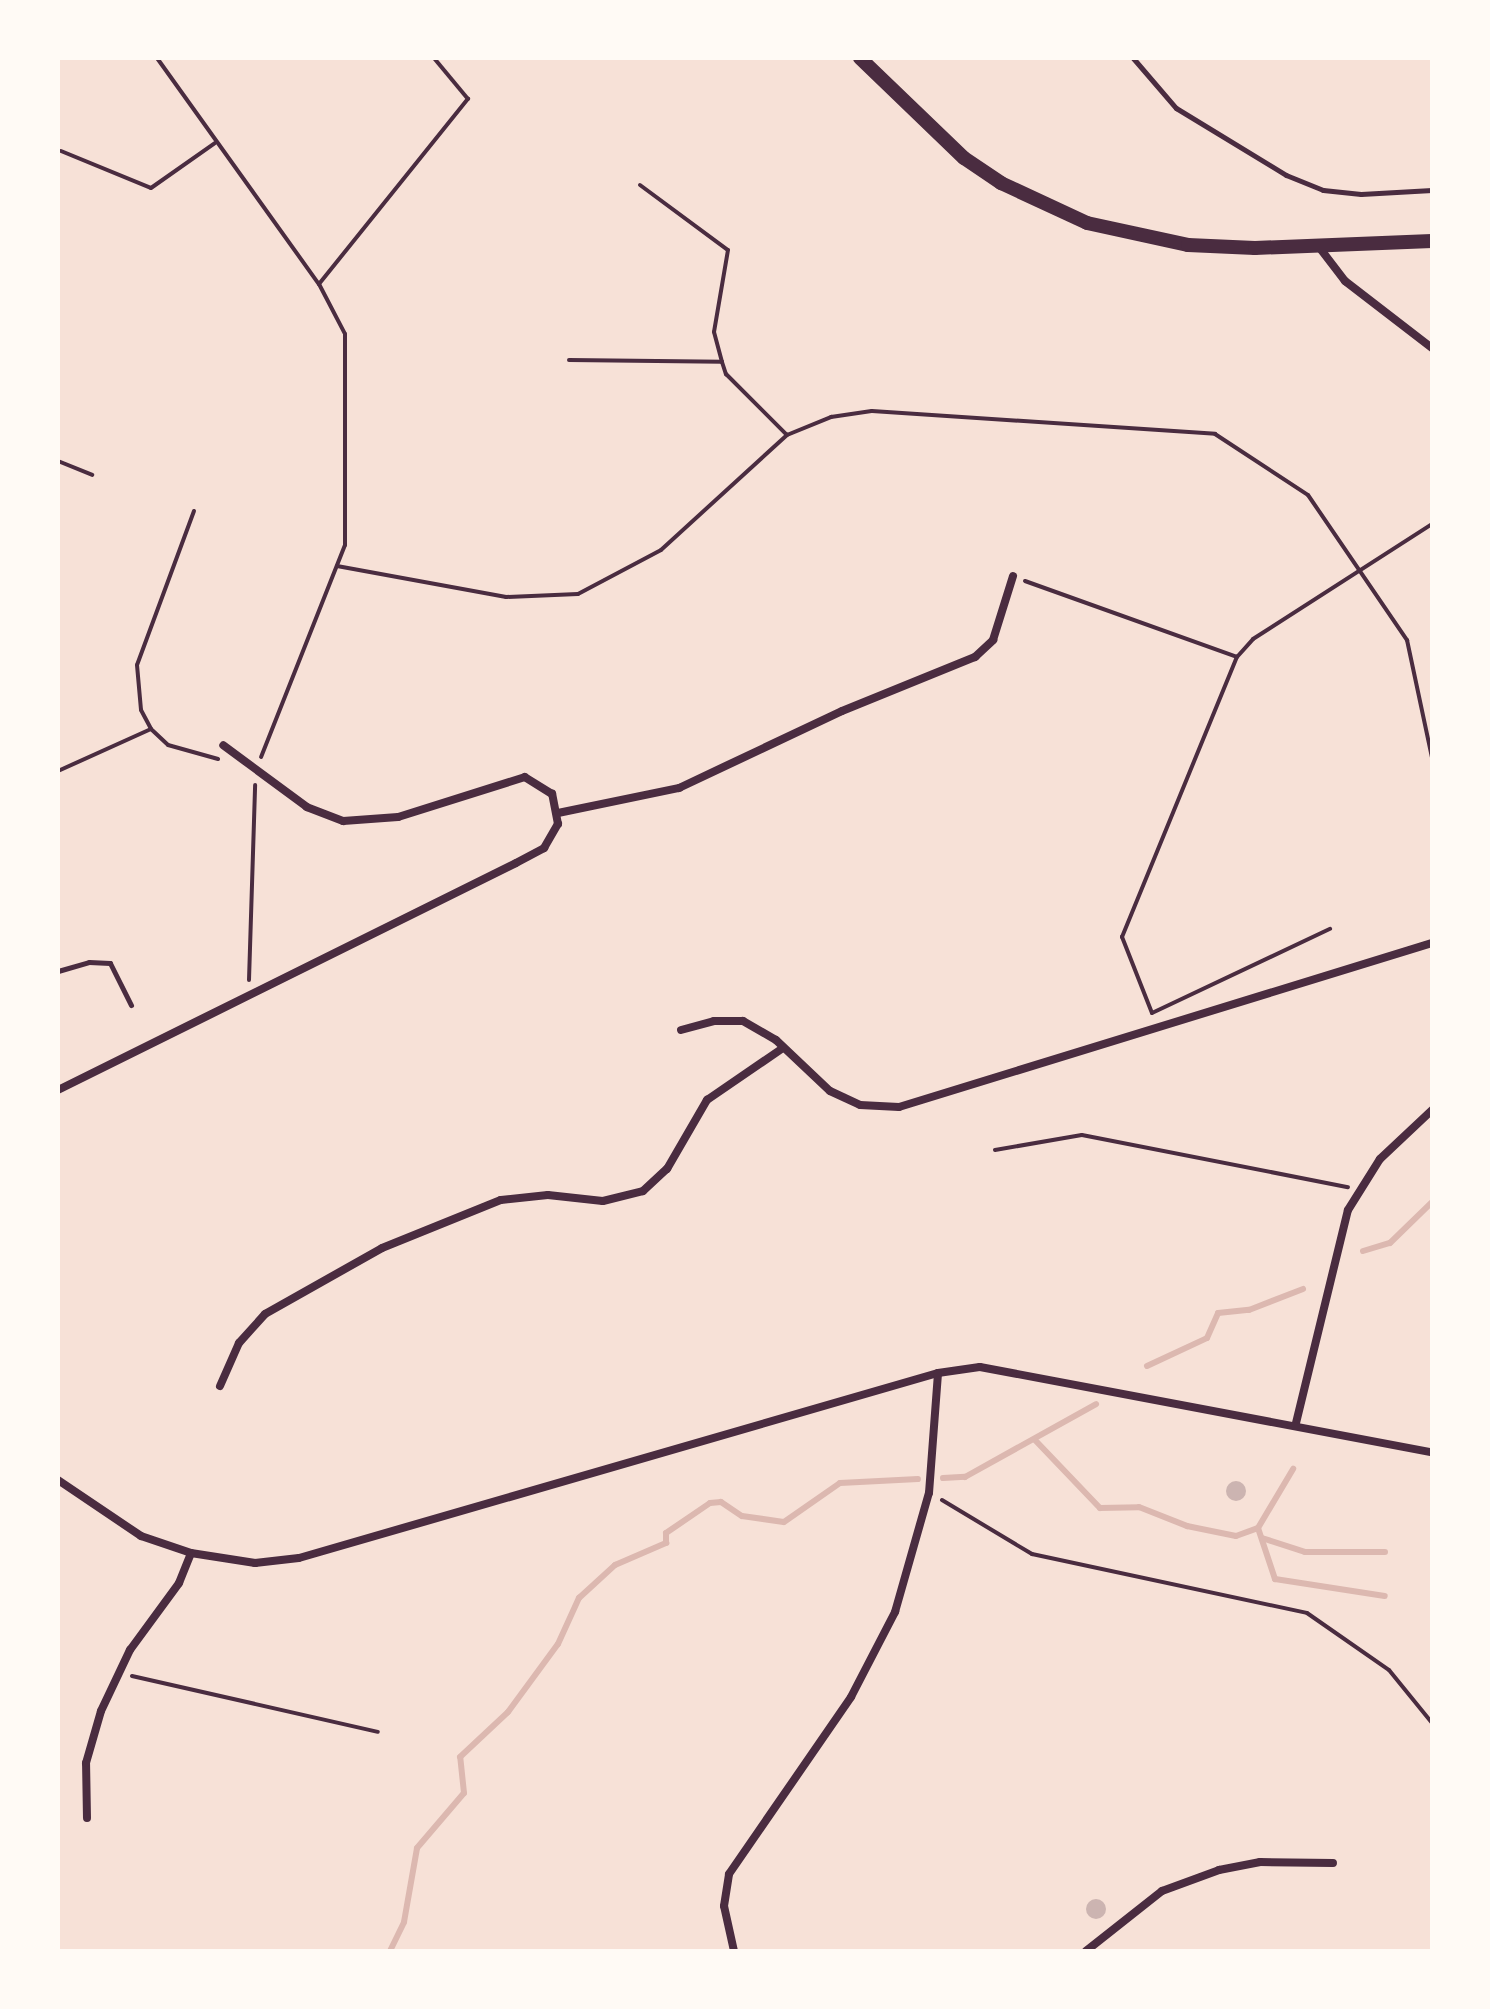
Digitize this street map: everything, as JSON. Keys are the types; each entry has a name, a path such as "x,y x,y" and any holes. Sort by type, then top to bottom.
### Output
{"street":[{"path":"860,58 964,158 1042,205 1123,233 1175,243 1319,247 1432,241"},
{"path":"1319,247 1345,281 1432,348"},
{"path":"558,813 679,788 842,711 975,657 993,640 1013,576"},
{"path":"58,1090 516,863 554,836 558,813 552,794 525,777 398,817 343,821 307,807 223,745"},
{"path":"681,1030 714,1021 743,1021 783,1048 830,1091 879,1109 937,1099 1432,943"},
{"path":"220,1386 239,1343 265,1314 382,1248 501,1200 548,1195 603,1201 643,1191 667,1169 707,1100 783,1048"},
{"path":"1296,1423 1342,1229 1358,1189 1380,1159 1432,1110"},
{"path":"58,1480 141,1536 191,1553 255,1563 299,1558 938,1373 980,1367 1296,1423 1432,1452"},
{"path":"734,1951 724,1906 729,1874 851,1697 895,1612 929,1493 938,1373"},
{"path":"87,1818 90,1740 118,1672 179,1583 191,1553"},
{"path":"1086,1951 1162,1891 1219,1870 1260,1862 1333,1863"}],"lane":[{"path":"1133,58 1176,108 1286,175 1323,190 1361,194 1432,190"},
{"path":"58,971 89,962 110,963 131,1005"}],"path":[{"path":"157,58 319,284 345,334 345,545 256,770 248,996"},
{"path":"319,284 468,99 434,58"},
{"path":"61,151 151,188 215,143"},
{"path":"640,185 728,250 714,332 722,362 726,374 787,435"},
{"path":"569,360 722,362"},
{"path":"337,566 506,597 578,594 661,550 787,435 831,417 872,411 1215,434 1308,495 1360,569 1407,640 1432,758"},
{"path":"58,461 92,475"},
{"path":"194,511 137,665 141,710 151,729 168,745 226,761"},
{"path":"1152,1013 1122,937 1237,657 1253,639 1432,524"},
{"path":"1013,576 1237,657"},
{"path":"58,771 151,729"},
{"path":"1123,1038 1152,1013 1330,929"},
{"path":"995,1150 1082,1135 1358,1189"},
{"path":"929,1493 1032,1554 1307,1613 1389,1670 1432,1723"},
{"path":"118,1672 378,1732"}],"building":[{"path":"1236,1481 1243,1484 1246,1491 1243,1498 1236,1501 1229,1498 1226,1491 1229,1484"},
{"path":"1096,1899 1103,1902 1106,1909 1103,1916 1096,1919 1089,1916 1086,1909 1089,1902"}],"waterway":[{"path":"1363,1251 1390,1243 1432,1202"},
{"path":"1147,1366 1207,1338 1218,1313 1249,1310 1303,1289"},
{"path":"943,1478 965,1477 1096,1404"},
{"path":"1035,1440 1100,1508 1139,1507 1187,1526 1236,1536 1258,1528 1293,1469"},
{"path":"390,1951 404,1922 417,1848 464,1793 460,1757 508,1712 558,1644 579,1598 615,1565 666,1543 666,1533 710,1503 721,1502 742,1516 784,1522 840,1483 918,1479"},
{"path":"1258,1528 1275,1579 1385,1596"},
{"path":"1262,1538 1305,1552 1385,1552"}]}
